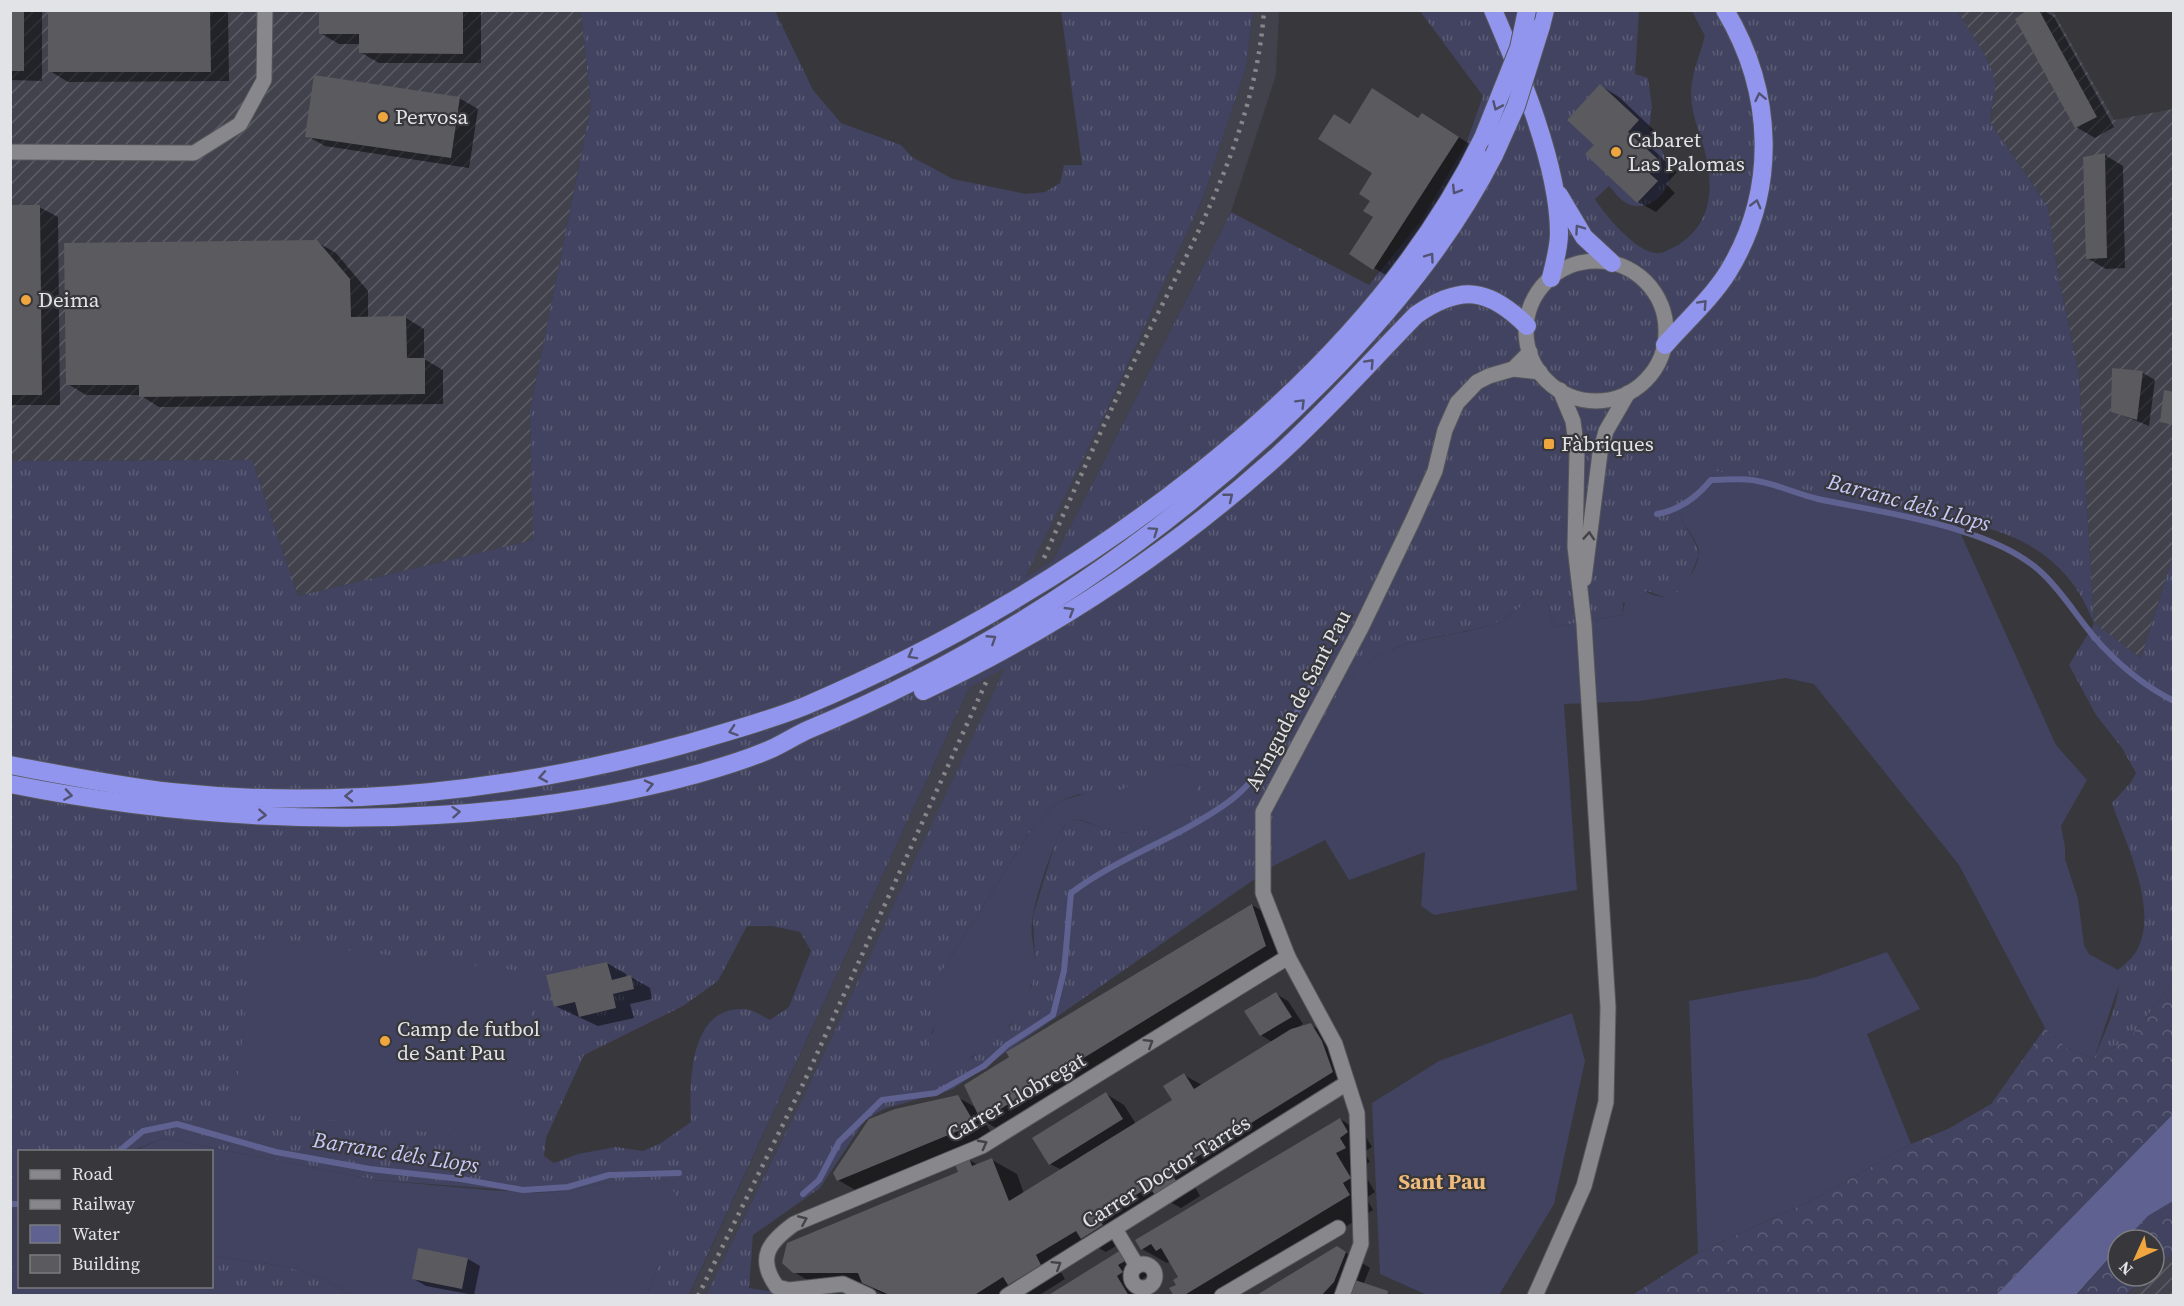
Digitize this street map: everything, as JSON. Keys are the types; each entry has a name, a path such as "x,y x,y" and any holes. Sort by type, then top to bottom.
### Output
{"highway":[{"path":"1493,10 1510,49 1555,189 1559,235 1551,278"},
{"path":"10,765 172,792 275,797 398,794 506,783 606,765 728,733 803,706 874,676 1074,563 1155,508 1282,403 1324,359 1404,267 1460,183 1483,138 1519,48 1527,10"},
{"path":"1665,345 1708,299 1727,272 1757,203 1764,162 1762,108 1750,59 1725,10"},
{"path":"771,750 804,732 888,696 985,644 1128,549 1209,488 1291,414 1406,291 1477,189 1516,106 1543,18"},
{"path":"1555,189 1584,237 1612,263"},
{"path":"10,784 126,804 269,816 364,819 546,805 624,791 699,773 844,727 960,674 1038,630 1122,578 1244,485 1319,416 1416,315 1444,298 1464,294 1483,296 1503,306 1527,327"}],"street":[{"path":"10,152 194,153 240,124 264,80 265,10"},
{"path":"1581,594 1600,453 1606,431 1628,393 1652,373 1665,345 1664,315 1652,289 1637,274 1612,263 1580,263 1551,278 1534,300 1527,327 1530,352 1540,372 1560,390 1571,396 1594,401 1628,393"},
{"name":"Avinguda de Sant Pau","path":"1342,1296 1361,1245 1357,1113 1335,1044 1288,957 1263,893 1263,812 1361,627 1412,522 1435,471 1445,430 1457,403 1477,382 1513,369 1530,352"},
{"name":"Avinguda de Sant Pau","path":"1513,369 1540,372"},
{"path":"1535,1296 1584,1186 1606,1102 1608,1007 1581,594 1575,547 1577,451 1573,421 1560,390"},
{"name":"Carrer Llobregat","path":"869,1296 843,1284 789,1290 777,1287 769,1276 765,1261 775,1240 794,1224 982,1146 1288,957"},
{"name":"Carrer Doctor Tarrés","path":"1007,1296 1347,1083"},
{"path":"1222,1296 1338,1228"},
{"path":"1115,1229 1137,1266 1146,1265 1153,1270 1152,1291"}],"shaded area":[{"path":"10,11 581,11 591,106 530,410 534,540 298,596 252,460 11,461"},
{"path":"1253,11 1279,11 1276,75 1231,212 1053,560 1023,578 1108,408 1204,195 1246,67"},
{"path":"1957,11 2053,11 2114,120 2173,109 2172,558 2141,658 2094,624 2079,375 2058,273 2048,207 1990,122 1995,87 1981,49"},
{"path":"1006,667 810,1083 706,1295 689,1296 969,688"},
{"path":"2173,1253 2173,1295 2126,1296 2135,1288 2166,1288 2166,1259"}],"green space":[{"path":"581,11 775,11 813,90 841,123 901,145 912,157 953,179 1026,194 1045,192 1060,183 1064,165 1082,165 1061,11 1253,11 1246,67 1204,195 1108,408 1025,577 1053,560 1231,212 1369,285 1421,221 1466,144 1483,96 1420,11 1639,11 1635,74 1648,78 1652,107 1649,129 1665,157 1669,176 1668,184 1654,201 1640,206 1626,203 1609,186 1595,199 1625,235 1645,250 1655,253 1664,252 1691,235 1706,212 1709,198 1708,168 1691,101 1694,72 1705,36 1692,11 1957,11 1987,59 1994,79 1995,88 1990,122 2048,207 2058,273 2079,375 2094,623 2141,658 2172,558 2173,459 2173,983 2130,1038 2094,1059 2115,1004 2119,981 2118,970 2135,953 2144,930 2142,893 2112,803 2136,773 2122,748 2096,715 2069,665 2094,624 2075,587 2050,559 2019,540 1984,527 1947,520 1869,516 1680,517 1696,544 1699,555 1686,586 1677,595 1667,598 1647,591 1623,603 1622,615 1554,627 1546,599 1536,595 1499,622 1397,647 1362,667 1344,683 1271,836 1275,865 953,1089 884,1109 865,1120 820,1188 753,1235 749,1288 793,1295 706,1295 810,1083 1005,668 969,688 689,1295 647,1295 658,1265 607,1183 550,1193 376,1180 164,1138 134,1150 18,1150 18,1221 11,1223 10,461 252,460 298,596 533,540 530,410 591,106","holes":["1178,764 1190,767 1151,826 1128,833 1075,819 1066,823 1056,840 1033,916 1035,959 1032,985 1010,1026 972,1058 931,1034 942,971 1035,824 1060,801 1079,794 1114,794","747,926 772,926 800,932 811,951 789,1007 770,1020 747,1009 726,1011 712,1020 703,1033 692,1068 691,1122 661,1143 643,1151 616,1147 578,1154 554,1163 544,1156 546,1138 584,1055 683,1006 718,981"]},
{"path":"1697,467 1955,521 2056,745 2087,780 2061,826 2065,859 2078,899 2084,945 2089,954 2118,970 2120,982 2094,1059 2066,1047 2045,1028 1959,865 1814,684 1786,678 1640,701 1564,704 1577,890 1434,915 1421,906 1425,852 1349,880 1325,840 1275,865 1271,836 1275,804 1344,683 1380,655 1397,647 1499,622 1536,595 1546,599 1554,627 1622,615 1627,593 1635,588 1659,596 1672,596 1683,587 1698,560 1699,550 1695,540 1680,517"},
{"path":"1178,764 1190,767 1197,788 1194,797 1187,805 1159,824 1129,833 1116,832 1075,819 1064,826 1050,858 1033,913 1034,976 1019,1012 1003,1033 977,1054 966,1060 955,1062 936,1060 929,1049 929,1042 934,1028 935,993 942,971 1035,824 1060,801 1089,792 1114,793"},
{"name":"Camp de futbol de Sant Pau","path":"254,939 536,973 516,1143 234,1108"},
{"path":"1887,952 1920,1009 1867,1034 1911,1144 1818,1197 1698,1253 1689,1001 1813,978"},
{"path":"2173,983 2173,1114 1996,1295 1631,1296 1698,1253 1818,1197 1911,1144 1948,1129 1991,1104 2045,1028 2066,1047 2094,1059 2130,1038"},
{"path":"1572,1013 1585,1061 1554,1204 1499,1295 1427,1295 1380,1274 1372,1103 1439,1061"},
{"path":"164,1138 376,1180 488,1190 550,1193 607,1183 666,1179 685,1211 658,1265 647,1295 350,1295 319,1277 302,1271 213,1256 213,1150 137,1150"},
{"path":"2173,1201 2173,1253 2166,1259 2166,1228 2136,1228 2148,1216"},
{"path":"18,1221 18,1262 11,1264 11,1223"},
{"path":"213,1256 302,1271 335,1285 350,1295 11,1295 10,1264 18,1262 18,1288 213,1288"},
{"path":"2106,1262 2106,1288 2134,1288 2126,1295 2076,1296"}],"water":[{"path":"2173,1114 2173,1201 2148,1216 2136,1228 2106,1228 2106,1261 2076,1295 1996,1295"}],"building":[{"path":"10,10 24,10 24,71 10,71"},
{"path":"48,10 210,10 211,72 48,72"},
{"path":"319,10 463,10 463,54 359,53 359,34 319,34"},
{"path":"2027,10 2039,10 2097,117 2075,128 2015,19"},
{"name":"Pervosa","path":"314,75 460,97 451,158 305,137"},
{"path":"1600,84 1639,120 1628,132 1660,161 1649,173 1658,181 1637,203 1585,154 1594,145 1567,120"},
{"path":"1372,88 1418,118 1422,113 1459,137 1373,270 1349,254 1373,217 1363,211 1370,201 1359,194 1372,173 1318,139 1334,114 1350,124"},
{"path":"2105,153 2107,258 2086,259 2083,157"},
{"name":"Deima","path":"10,205 40,205 42,395 10,395"},
{"path":"317,240 350,279 351,317 406,316 407,358 425,358 425,394 139,397 139,385 66,385 64,243"},
{"path":"2112,368 2143,371 2137,420 2111,412"},
{"path":"2164,390 2174,392 2174,425 2160,422"},
{"path":"1252,904 1266,946 981,1121 964,1085 1009,1057 1006,1052"},
{"path":"607,962 612,980 631,975 634,989 613,994 616,1008 579,1017 575,1002 554,1007 546,975"},
{"path":"1276,992 1292,1017 1260,1036 1244,1011"},
{"path":"1311,1023 1322,1041 1333,1072 1171,1173 1177,1182 1155,1195 1149,1187 1098,1218 1103,1225 1081,1239 1076,1231 1036,1255 1041,1265 1008,1285 1003,1277 973,1296 892,1296 862,1283 858,1273 793,1273 782,1263 787,1243 958,1172 955,1164 969,1158 972,1166 992,1158 1009,1201 1172,1100 1163,1086 1184,1073 1194,1089 1291,1029"},
{"path":"1106,1092 1123,1119 1049,1165 1032,1138"},
{"path":"958,1095 975,1124 837,1181 833,1173 869,1119 895,1109"},
{"path":"1340,1118 1348,1132 1340,1138 1346,1148 1336,1153 1351,1178 1343,1183 1350,1195 1183,1296 1174,1296 1169,1288 1176,1285 1173,1280 1178,1277 1161,1248 1156,1251 1151,1244 1141,1250 1135,1240"},
{"path":"1337,1246 1346,1252 1334,1282 1321,1296 1255,1296"},
{"path":"418,1248 468,1258 462,1289 412,1279"},
{"path":"1121,1250 1127,1260 1118,1265 1123,1272 1117,1276 1129,1296 1047,1296"},
{"path":"1355,1280 1388,1291 1387,1296 1350,1296"}],"waterway":[{"name":"Barranc dels Llops","path":"1657,514 1687,502 1711,480 1747,479 1761,481 1818,499 1904,516 1966,532 2020,556 2041,572 2113,657 2146,684 2174,701"},
{"name":"Barranc dels Llops","path":"803,1194 819,1180 839,1142 882,1100 936,1093 984,1066 1007,1045 1053,1015 1064,971 1071,893 1089,880 1189,827 1227,803 1241,791 1255,777 1279,743 1319,672"},
{"name":"Barranc dels Llops","path":"120,1150 143,1131 177,1124 276,1152 370,1169 461,1179 523,1190 568,1187 609,1175 679,1173"},
{"name":"Barranc dels Llops","path":"10,1204 18,1204"}],"railway":[{"path":"1044,558 1218,186 1249,100 1259,55 1264,10"},
{"path":"698,1296 805,1080 988,678"}],"place":[{"name":"Pervosa","path":"383,117"},
{"name":"Cabaret Las Palomas","path":"1616,152"},
{"name":"Deima","path":"26,300"},
{"name":"Fàbriques","path":"1549,444"},
{"name":"Camp de futbol de Sant Pau","path":"385,1041"}],"district":[{"name":"Sant Pau","path":"1442,1181"}]}
